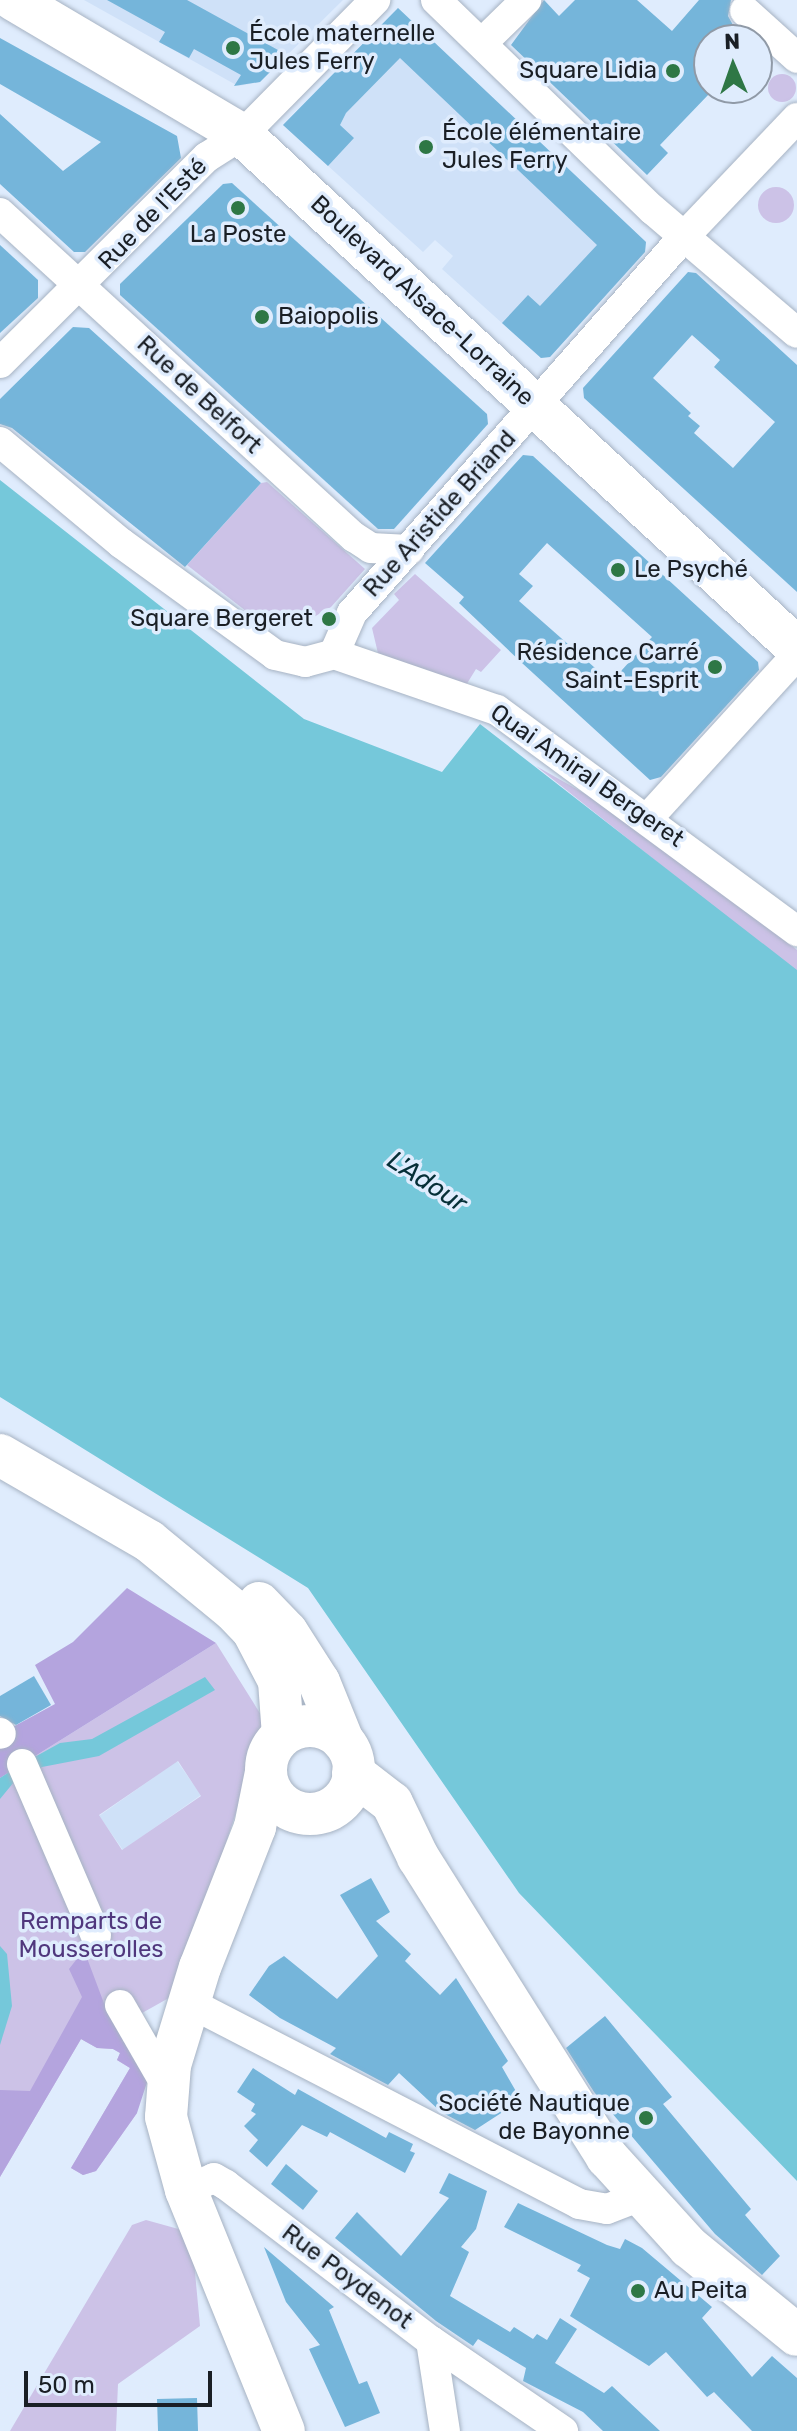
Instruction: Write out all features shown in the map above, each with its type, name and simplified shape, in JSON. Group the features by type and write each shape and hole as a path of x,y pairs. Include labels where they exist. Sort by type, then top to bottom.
{"main road":[{"name":"Boulevard Alsace-Lorraine","path":"36,5 242,135 797,648"},
{"path":"0,1455 149,1541 253,1631 279,1681 283,1735"},
{"path":"149,1541 171,1543 273,1614 319,1682 333,1783"},
{"path":"284,2431 186,2190 166,2117 166,2085 190,2003 255,1827 268,1755 283,1735 295,1728 321,1727 333,1783 418,1857 588,2132 639,2197 689,2247 797,2335"},
{"path":"266,1772 280,1801 333,1783"},
{"path":"255,1827 333,1783"}],"street":[{"name":"Rue de l'Esté","path":"0,363 207,157 242,135 375,0"},
{"path":"436,0 684,237 797,333"},
{"path":"482,43 526,0"},
{"path":"745,11 797,58"},
{"name":"Rue Aristide Briand","path":"334,654 352,613 684,237 797,118"},
{"name":"Rue de Belfort","path":"0,213 354,537 371,548 409,550"},
{"name":"Quai Amiral Bergeret","path":"0,442 121,543 275,655 305,662 334,654 497,710 648,818 797,931"},
{"path":"648,818 797,655"},
{"path":"26,1770 96,1936"},
{"path":"190,2003 579,2204 607,2209 639,2197"},
{"path":"120,2005 166,2085"},
{"name":"Rue Poydenot","path":"186,2190 214,2178 226,2185 431,2341 445,2431"},
{"path":"431,2341 563,2431"}],"shaded area":[{"name":"École maternelle Jules Ferry","path":"84,0 343,0 260,82 238,86"},
{"name":"École élémentaire Jules Ferry","path":"398,8 646,242 645,252 550,357 541,358 442,269 453,256 435,240 423,252 283,125"},
{"path":"127,1588 216,1643 0,1778 0,1734 55,1704 35,1665 73,1642"},
{"path":"177,1761 201,1795 123,1850 99,1816"},
{"path":"84,1950 108,2014 151,2070 137,2113 96,2171 83,2175 71,2168 130,2068 117,2060 120,2053 113,2049 97,2048 81,2039 0,2177 0,2090 30,2091 82,1997 69,1969"}],"green space":[{"path":"787,75 795,83 792,98 782,102 773,99 773,77"},
{"path":"776,187 789,192 794,205 789,218 776,223 763,218 758,205 763,192"},
{"path":"267,482 365,569 331,607 307,621 279,624 251,615 187,565 261,483"},
{"path":"415,574 501,650 481,672 476,669 463,690 381,666 372,628 399,600 394,594"},
{"path":"536,766 610,808 735,899 797,950 797,973"},
{"name":"Remparts de Mousserolles","path":"216,1643 263,1718 263,1731 176,1994 126,2022 137,2113 96,2171 83,2175 71,2168 130,2068 117,2060 120,2053 113,2049 97,2048 81,2039 0,2177 0,1778","holes":["178,1761 201,1796 122,1850 99,1815"]},
{"path":"146,2220 182,2230 193,2251 200,2326 118,2384 116,2431 10,2431 132,2225"}],"water":[{"name":"L'Adour","path":"0,480 304,719 442,772 480,724 797,970 797,2181 519,1893 308,1588 0,1397"},
{"path":"205,1677 215,1690 99,1756 42,1767 14,1782 0,1799 0,1778 22,1764 60,1743 92,1739"},
{"path":"0,1946 7,1954 12,2006 0,2045"}],"building":[{"path":"107,0 187,0 287,55 260,82 234,86 241,75 194,49 189,58 159,42 165,32"},
{"path":"544,0 559,16 575,0 637,0 672,31 699,0 731,0 728,16 732,24 693,24 693,104 699,104 660,145 668,153 647,175 511,45"},
{"path":"398,8 646,242 645,252 550,357 541,358 502,323 528,295 540,306 597,245 400,58 346,113 340,125 354,138 328,166 283,125"},
{"path":"0,38 177,136 181,158 85,252 74,252 0,184 0,114 63,171 101,142 0,84"},
{"name":"Baiopolis","path":"232,183 487,414 488,424 394,529 378,529 120,295 120,284 223,184"},
{"path":"0,245 38,280 38,298 0,333"},
{"path":"688,272 696,273 797,365 797,592 584,398 583,388","holes":["692,335 720,360 714,367 775,422 733,468 694,433 700,426 688,416 691,413 653,378"]},
{"path":"73,327 89,328 261,483 185,567 12,428 0,424 0,399"},
{"path":"523,455 533,456 758,662 759,670 661,777 650,780 459,603 464,597 425,563","holes":["547,543 652,637 611,682 519,601 533,586 519,574"]},
{"path":"34,1676 51,1705 16,1725 0,1716 0,1696"},
{"path":"371,1878 390,1912 376,1921 411,1954 405,1961 440,1995 456,1978 508,2061 502,2067 521,2100 475,2130 441,2112 399,2073 388,2085 330,2054 336,2048 280,2018 249,1995 269,1966 284,1956 337,1999 378,1956 340,1895"},
{"name":"Société Nautique de Bayonne","path":"605,2016 672,2097 663,2104 751,2209 745,2215 780,2256 762,2275 715,2234 594,2092 566,2048"},
{"path":"253,2068 295,2095 298,2089 386,2138 389,2132 413,2144 410,2151 415,2153 405,2173 330,2132 327,2137 302,2125 267,2167 249,2151 258,2140 244,2126 256,2114 251,2111 255,2104 237,2092"},
{"path":"286,2164 318,2191 303,2210 271,2184"},
{"path":"449,2173 487,2191 476,2229 461,2247 469,2252 450,2296 510,2332 514,2327 533,2339 537,2334 547,2340 560,2318 577,2329 555,2363 604,2393 612,2386 660,2431 603,2431 583,2412 523,2381 526,2368 478,2339 473,2346 436,2321 335,2238 357,2212 401,2256 449,2198 439,2193"},
{"path":"518,2203 607,2245 620,2249 625,2239 642,2248 712,2307 702,2318 752,2377 772,2356 797,2378 797,2431 752,2431 714,2392 707,2397 666,2352 649,2366 570,2316 590,2278 577,2271 581,2265 504,2227"},
{"path":"264,2247 334,2307 329,2310 359,2384 367,2381 380,2413 345,2427 309,2349 320,2345 286,2302"},
{"path":"197,2398 198,2431 158,2431 157,2399"}],"place":[{"name":"École maternelle Jules Ferry","path":"233,48"},
{"name":"Square Lidia","path":"673,71"},
{"name":"École élémentaire Jules Ferry","path":"426,147"},
{"name":"La Poste","path":"238,208"},
{"name":"Baiopolis","path":"262,317"},
{"name":"Le Psyché","path":"618,570"},
{"name":"Square Bergeret","path":"329,619"},
{"name":"Résidence Carré Saint-Esprit","path":"715,667"},
{"name":"Société Nautique de Bayonne","path":"646,2118"},
{"name":"Au Peita","path":"638,2291"}]}
